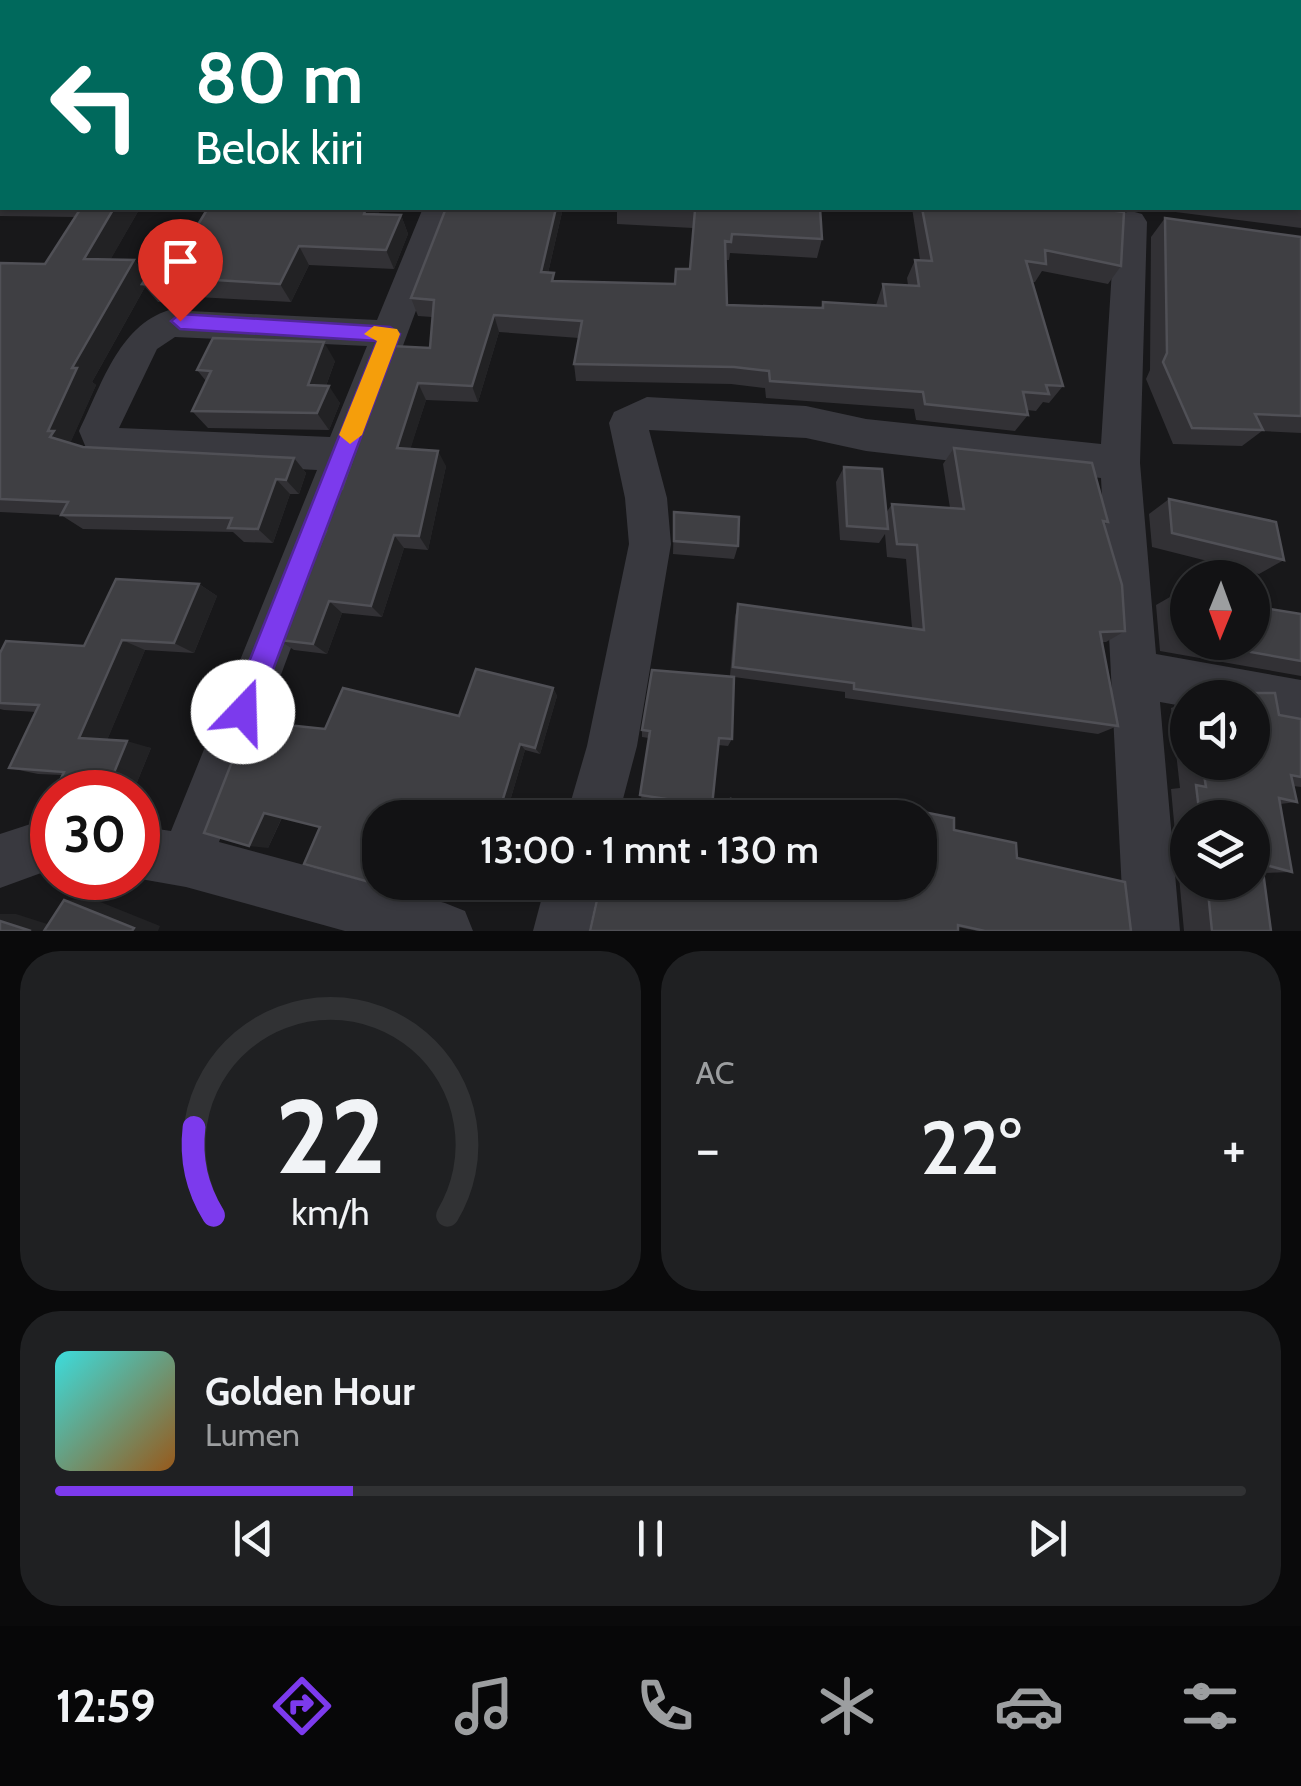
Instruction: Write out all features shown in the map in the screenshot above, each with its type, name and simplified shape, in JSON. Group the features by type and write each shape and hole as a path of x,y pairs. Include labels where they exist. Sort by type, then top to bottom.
{"street":[{"path":"437,210 343,454 162,856 444,931"},
{"path":"1132,222 1120,462 1152,931"},
{"path":"343,454 126,446 103,443 98,431 143,340 169,322 390,334"},
{"path":"597,800 612,746 650,544 646,498 628,423 634,417 647,414 806,422 866,435 1120,462"},
{"path":"1134,673 1301,704"},
{"path":"0,861 30,851"},
{"path":"561,931 569,900"}],"building":[{"path":"80,210 113,210 84,259 134,260 72,368 77,368 48,431 54,431 50,437 83,447 294,458 286,480 276,479 258,529 228,528 232,518 61,515 68,502 0,499 0,263 45,264"},
{"path":"207,210 365,210 364,214 401,215 386,250 299,246 280,284 183,278 178,286 142,284 167,245 185,246"},
{"path":"445,210 556,210 541,272 554,273 552,281 675,284 676,269 690,269 695,210 820,210 822,239 732,234 731,242 725,241 727,305 823,308 823,302 886,306 883,284 919,286 915,260 932,261 922,210 1124,212 1121,266 1045,250 1046,264 1026,261 1063,386 1046,385 1049,394 1023,392 1028,415 925,404 923,392 770,381 769,371 734,367 574,364 582,321 494,315 472,386 418,383 397,448 438,451 419,536 394,535 371,606 329,601 313,644 279,640 326,531 321,531 337,489 342,489 392,346 430,348 434,300 411,298"},
{"path":"1165,218 1301,237 1301,416 1255,414 1263,430 1192,428 1163,362 1167,353"},
{"path":"213,338 324,342 308,385 329,386 317,413 192,411 211,371 197,370"},
{"path":"954,448 1092,463 1108,522 1103,521 1122,585 1125,631 1100,632 1118,726 854,689 854,683 733,667 738,604 924,630 917,545 897,544 892,504 964,509"},
{"path":"844,467 882,469 888,529 847,526"},
{"path":"1169,499 1276,522 1284,560 1172,533"},
{"path":"674,512 739,517 738,546 674,541"},
{"path":"116,579 199,584 174,643 122,640 79,738 127,741 115,770 9,768 39,705 0,703 0,653 6,641 84,646"},
{"path":"1270,609 1301,614 1301,661 1270,655"},
{"path":"476,669 553,688 535,748 520,744 503,800 362,800 362,880 304,864 320,827 264,813 249,846 204,833 248,721 325,729 343,688 459,716"},
{"path":"652,670 734,677 732,739 719,738 713,800 640,795 650,731 642,730"},
{"path":"1270,693 1275,693 1279,715 1301,719 1301,777 1291,775 1297,802 1279,798 1292,872 1270,866 1270,800 1198,800 1196,785 1206,787 1205,780 1270,780"},
{"path":"937,815 954,818 954,830 1016,843 1017,858 1125,882 1131,931 985,931 958,925 958,931 590,931 597,900 937,900"},
{"path":"64,900 134,928 132,931 44,931"},
{"path":"1209,900 1267,900 1271,931 1212,931"},
{"path":"0,921 31,931 0,931"}],"slow traffic":[{"path":"350,435 390,334 374,334"}],"route":[{"path":"180,321 390,334 243,712"}]}
